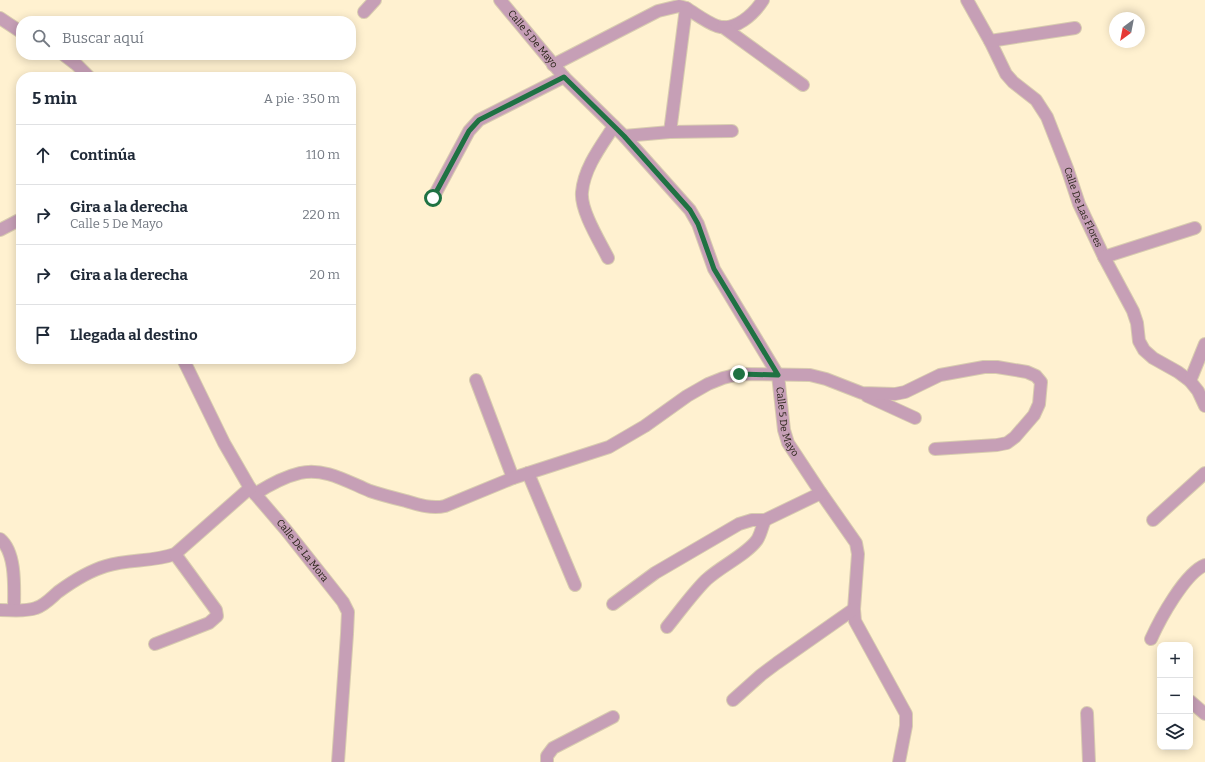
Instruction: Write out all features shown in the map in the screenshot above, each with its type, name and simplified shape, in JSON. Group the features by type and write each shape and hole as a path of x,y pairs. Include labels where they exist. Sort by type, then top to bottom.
{"street":[{"path":"364,12 375,0"},
{"name":"Calle 5 De Mayo","path":"500,0 564,77 624,136 690,210 698,224 714,269 778,375 784,430 788,443 856,543 858,554 854,609 855,621 906,714 906,726 899,762"},
{"path":"723,27 740,22 750,16 763,0"},
{"name":"Calle De Las Flores","path":"967,0 990,41 1006,74 1036,100 1047,117 1065,161 1079,204 1104,257 1133,311 1139,340 1144,350 1153,358 1178,372 1190,381 1198,392 1205,406"},
{"path":"553,64 658,11 679,6 686,8 716,25 723,27 802,85"},
{"path":"670,132 686,8"},
{"path":"0,18 16,29"},
{"path":"990,41 1075,28"},
{"path":"70,60 84,72"},
{"path":"433,198 469,131 479,120 564,77"},
{"path":"608,258 594,231 586,211 582,194 585,178 594,158 614,126"},
{"path":"624,136 670,132 732,131"},
{"path":"0,230 16,222"},
{"path":"1104,257 1195,228"},
{"path":"1190,381 1205,344"},
{"name":"Calle De La Mora","path":"185,364 224,443 253,491 343,602 348,612 338,762"},
{"path":"862,394 895,394 905,392 940,375 984,367 997,367 1027,372 1036,376 1041,382 1039,404 1034,415 1015,437 1007,443 997,445 935,448"},
{"path":"0,610 27,610 36,608 44,604 69,584 96,569 120,562 164,558 175,554 253,491 300,473 320,472 372,492 438,508 453,504 513,478 609,447 708,384 739,374 810,375 826,379 914,418"},
{"path":"476,380 513,478"},
{"path":"528,473 575,585"},
{"path":"1153,520 1205,473"},
{"path":"613,604 656,573 739,524 752,520 765,520 821,493"},
{"path":"667,627 695,591 720,568 751,546 758,538 765,520"},
{"path":"0,539 5,543 12,562 14,610"},
{"path":"155,644 209,623 217,616 216,610 175,554"},
{"path":"1151,639 1164,613 1187,580 1199,567 1205,565"},
{"path":"733,700 761,675 854,609"},
{"path":"1193,704 1205,714"},
{"path":"1087,713 1089,762"},
{"path":"547,762 547,756 553,748 613,717"}],"route":[{"path":"433,198 469,131 479,120 564,77 624,136 690,210 698,224 714,269 778,375 739,374"}]}
